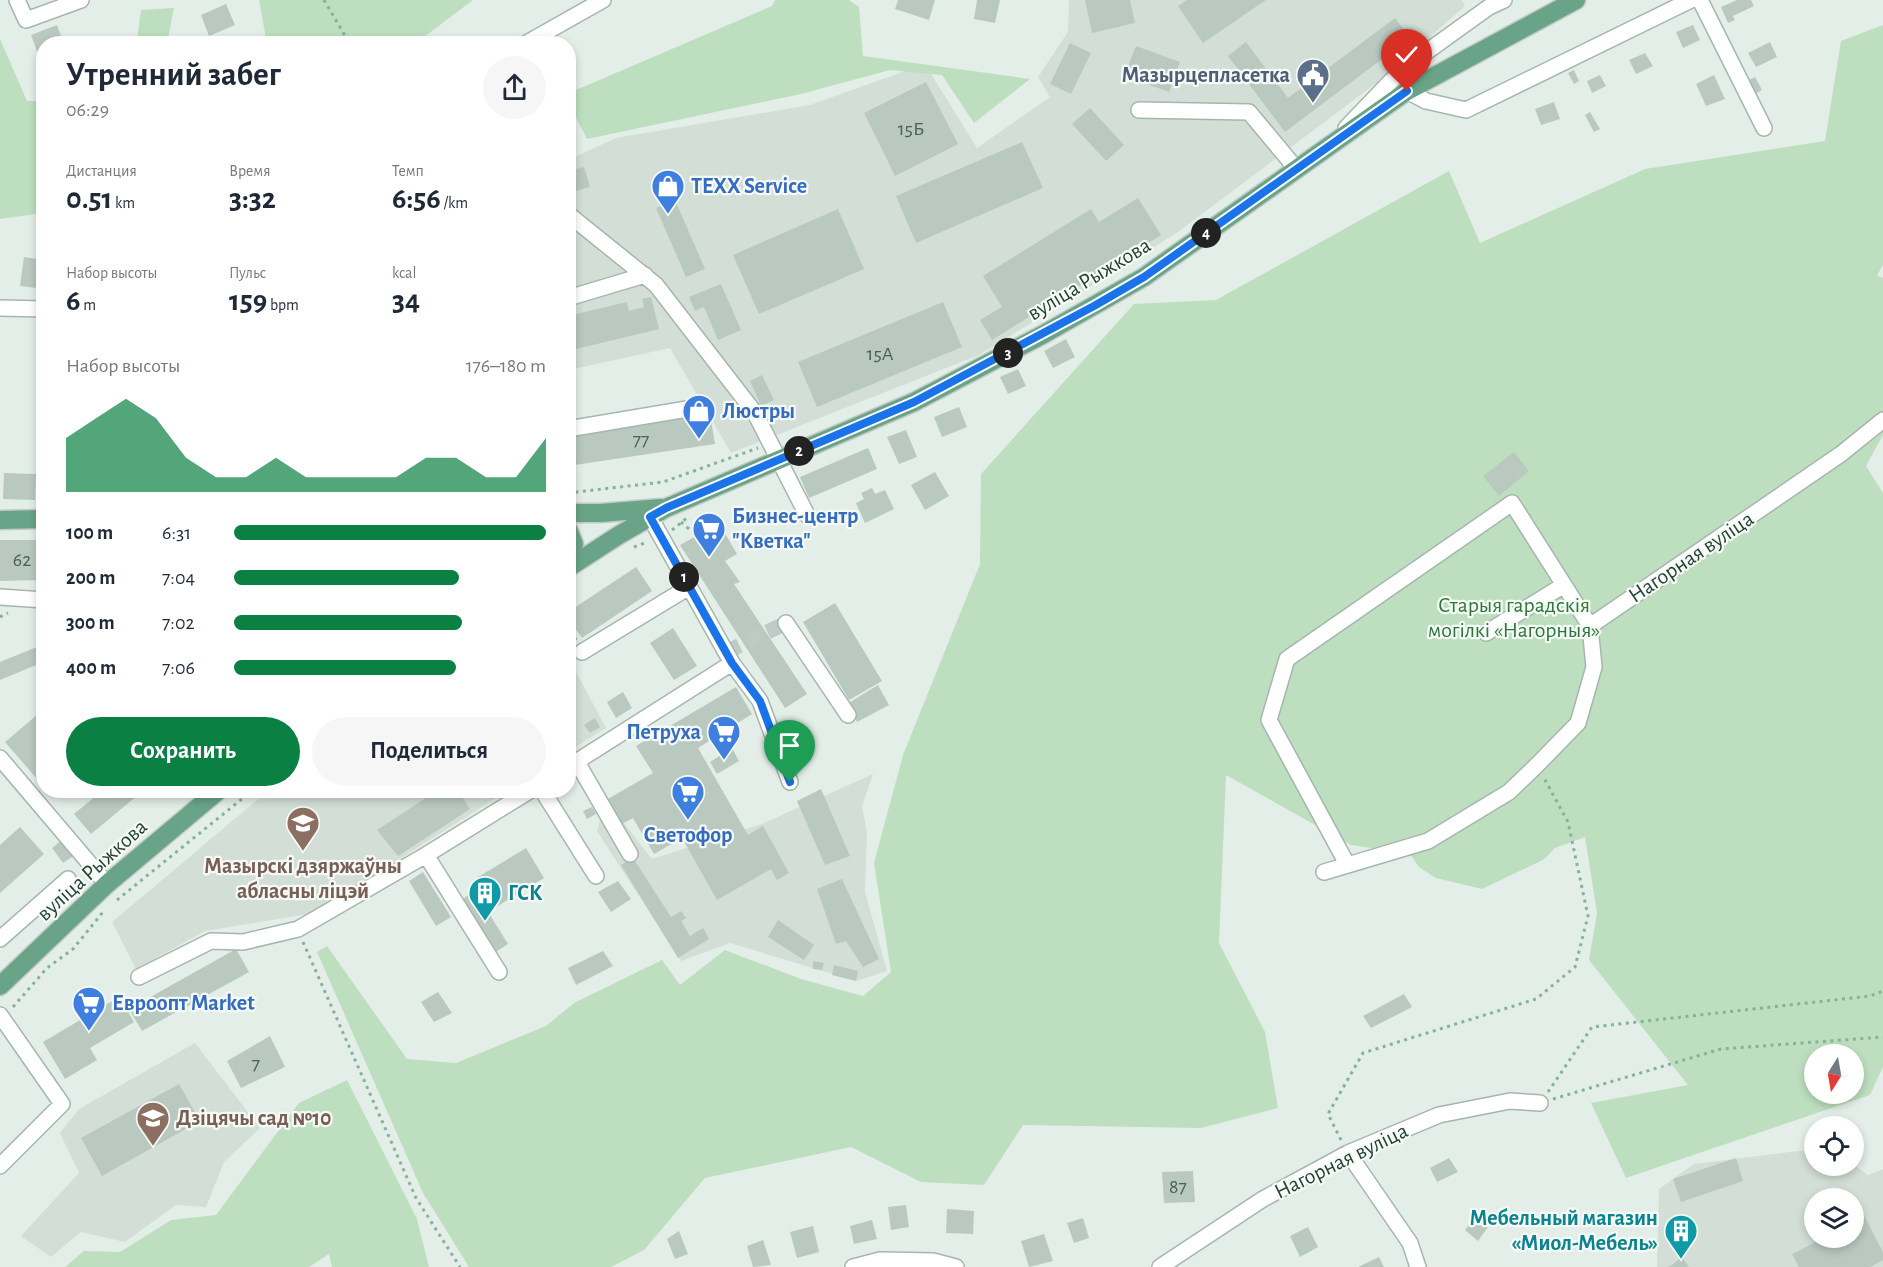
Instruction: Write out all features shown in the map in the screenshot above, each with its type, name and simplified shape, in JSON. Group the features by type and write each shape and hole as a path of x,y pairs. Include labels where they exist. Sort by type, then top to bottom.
{"main road":[{"name":"вуліца Рыжкова","path":"576,563 658,513 775,452 914,402 1054,328 1144,277 1407,91 1576,0"},
{"path":"576,513 658,513"},
{"path":"0,520 36,519"},
{"name":"вуліца Рыжкова","path":"0,987 112,892 211,798"}],"street":[{"path":"17,0 26,20 81,0"},
{"path":"539,36 603,0"},
{"path":"1331,143 1391,81 1487,4 1504,0"},
{"path":"1407,91 1426,101 1466,110 1691,0"},
{"path":"1700,0 1764,128"},
{"path":"1139,110 1249,112 1289,160 1294,170"},
{"path":"576,220 656,285 755,413 807,515"},
{"path":"576,296 645,275"},
{"path":"0,308 36,309"},
{"path":"576,428 693,408"},
{"name":"Нагорная вуліца","path":"1590,626 1841,454 1883,420"},
{"path":"1324,872 1428,841 1509,792 1578,723 1594,668 1590,626 1512,503 1287,659 1269,720 1347,864"},
{"path":"658,513 689,587 732,663 760,701 790,782"},
{"path":"1486,633 1564,585"},
{"path":"582,652 689,587"},
{"path":"0,597 36,599"},
{"path":"786,623 848,715"},
{"path":"576,762 732,663"},
{"path":"0,758 112,892"},
{"path":"576,769 630,854"},
{"path":"139,977 211,941 243,942 297,929 426,855 518,798"},
{"path":"547,798 596,876"},
{"path":"426,855 499,972"},
{"path":"0,939 68,879"},
{"path":"0,1166 62,1104 2,1017"},
{"name":"Нагорная вуліца","path":"1160,1267 1263,1199 1348,1153 1439,1115 1510,1101 1540,1103"},
{"path":"1348,1153 1410,1243 1418,1267"},
{"path":"854,1267 880,1260 933,1261 956,1267"}],"path":[{"path":"324,0 345,36"},
{"path":"576,492 663,482 775,452"},
{"path":"1348,1153 1328,1114 1363,1053 1536,999 1575,967 1588,916 1568,822 1537,765"},
{"path":"112,892 243,798"},
{"path":"2,1017 47,968 73,949 107,908"},
{"path":"297,929 416,1198 460,1267"},
{"path":"1540,1103 1592,1027 1870,996 1883,991"},
{"path":"1540,1103 1721,1049 1883,1036"}],"shaded area":[{"path":"1069,0 1462,0 1465,6 1387,75 1178,232 979,355 731,453 670,348 576,368 576,156 616,138 810,105 925,64 977,148 1050,97 1038,77 1068,32"},
{"path":"576,672 606,728 576,747"},
{"path":"873,774 862,806 867,833 865,892 887,971 856,981 730,943 681,961 597,831 606,800 652,859 762,824"},
{"name":"Мазырскі дзяржаўны абласны ліцэй","path":"260,798 496,798 314,913 205,931 136,969 112,922"},
{"name":"Дзіцячы сад №10","path":"195,1043 260,1128 224,1162 206,1207 176,1205 125,1242 81,1232 51,1257 21,1236 79,1173 60,1133 79,1109"},
{"path":"1797,1151 1804,1151 1804,1176 1864,1176 1864,1172 1868,1175 1883,1169 1883,1267 1657,1267 1659,1189 1694,1164"}],"green space":[{"path":"259,0 473,0 425,36 266,36"},
{"path":"775,0 849,0 859,7 863,56 1030,79 974,123 942,75 890,70 801,94 587,139 576,118 576,90 772,6"},
{"path":"174,8 168,36 138,36 141,10"},
{"name":"Старыя гарадскія могілкі «Нагорныя»","path":"1883,25 1883,264 1877,276 1883,278 1883,435 1866,466 1883,493 1883,1067 1870,1095 1864,1097 1864,1044 1804,1044 1804,1104 1844,1104 1626,1178 1591,1103 1688,1085 1589,960 1597,913 1585,837 1555,848 1543,860 1482,889 1436,878 1419,867 1410,854 1351,845 1226,775 1219,943 1265,1032 1278,1108 1201,1128 1023,1125 984,1185 921,1182 851,1147 705,1178 644,1250 611,1267 469,1267 423,1193 317,952 327,946 407,1059 456,1063 546,1026 574,1003 662,960 680,985 725,950 801,979 863,996 891,972 874,863 903,755 980,564 981,474 1134,304 1216,300 1449,171 1480,243 1645,169 1825,141 1841,41"},
{"path":"0,39 27,101 36,101 36,214 0,219"},
{"path":"347,1080 417,1219 429,1267 332,1267 329,1254 309,1267 65,1267 84,1251 120,1252 171,1220 216,1215 299,1103"}],"building":[{"path":"898,0 935,0 929,20 895,9"},
{"path":"977,0 1000,0 995,23 974,19"},
{"path":"1085,0 1130,0 1135,23 1092,33"},
{"path":"1187,0 1266,0 1203,43 1178,6"},
{"path":"1737,0 1751,0 1754,6 1733,16 1735,20 1728,23 1721,7"},
{"path":"226,4 235,25 209,36 201,15"},
{"path":"1395,18 1410,38 1285,132 1228,56 1246,42 1288,98"},
{"path":"57,25 61,36 36,36 36,48 31,35"},
{"path":"1693,25 1700,40 1683,48 1676,32"},
{"path":"1770,42 1777,57 1756,67 1748,53"},
{"path":"1070,43 1091,53 1071,94 1050,84"},
{"path":"1136,46 1180,62 1169,92 1124,76"},
{"path":"1645,53 1653,66 1636,74 1629,60"},
{"path":"1574,70 1579,81 1574,84 1568,73"},
{"path":"1600,75 1606,86 1592,93 1587,81"},
{"path":"1714,75 1725,99 1706,106 1696,84"},
{"path":"1755,77 1762,90 1754,95 1747,81"},
{"path":"926,82 958,144 895,176 864,113"},
{"path":"1554,102 1560,119 1541,125 1535,109"},
{"path":"1090,108 1124,145 1106,161 1072,124"},
{"path":"1590,112 1600,129 1594,132 1585,115"},
{"path":"1022,142 1043,188 916,243 896,196"},
{"path":"584,167 590,187 576,191 576,169"},
{"path":"1138,198 1161,235 992,340 980,320 1002,307 983,276 1091,209 1099,222"},
{"path":"675,200 705,269 686,277 656,208"},
{"path":"838,209 864,269 759,314 733,255"},
{"path":"24,257 36,259 36,288 20,286"},
{"path":"721,284 741,330 718,340 704,307 695,311 689,297"},
{"path":"651,297 659,329 576,349 576,314 627,302 629,311 644,307 642,299"},
{"path":"943,302 962,347 817,407 798,362"},
{"path":"1066,339 1075,357 1053,368 1044,351"},
{"path":"1018,369 1026,386 1008,394 1000,377"},
{"path":"762,375 774,400 761,406 750,381"},
{"path":"959,407 967,427 942,437 934,417"},
{"path":"710,414 715,444 576,465 576,434"},
{"path":"906,430 917,457 899,464 887,437"},
{"path":"868,448 877,469 809,498 800,477"},
{"path":"1514,452 1529,471 1499,496 1483,476"},
{"path":"935,472 949,496 925,510 911,485"},
{"path":"4,473 36,474 35,500 3,499"},
{"path":"872,488 875,494 885,490 894,509 865,523 856,503 864,499 861,493"},
{"path":"719,523 737,554 725,561 740,582 734,584 807,694 785,708 680,545"},
{"path":"0,540 36,540 36,580 0,581"},
{"path":"636,567 652,591 582,638 576,629 576,607"},
{"path":"835,603 882,681 849,700 803,622"},
{"path":"673,628 697,666 674,680 650,643"},
{"path":"36,647 36,665 0,680 0,662"},
{"path":"878,685 889,705 857,722 847,704"},
{"name":"Светофор","path":"736,687 752,714 698,748 748,835 763,826 789,873 777,880 771,869 717,900 682,838 654,854 633,818 620,825 606,800 653,773 636,746"},
{"path":"623,692 632,708 616,718 607,702"},
{"path":"36,716 36,778 5,742"},
{"path":"595,718 600,727 590,733 584,725"},
{"name":"Петруха","path":"732,748 739,761 717,774 710,762"},
{"path":"821,789 850,856 825,865 797,801"},
{"path":"93,798 134,798 91,834 74,814"},
{"path":"426,798 463,798 470,809 398,856 377,830"},
{"path":"592,807 596,814 587,819 583,811"},
{"path":"20,827 44,854 0,893 0,845"},
{"path":"63,839 75,855 63,863 52,848"},
{"path":"526,848 544,878 496,907 478,877"},
{"path":"633,858 671,917 681,911 686,918 681,921 690,936 703,928 709,939 678,958 621,865"},
{"path":"423,872 451,917 436,926 409,881"},
{"path":"842,879 879,959 863,967 846,941 836,944 817,889"},
{"path":"618,881 631,899 611,912 598,892"},
{"name":"ГСК","path":"475,891 508,944 494,953 461,900"},
{"path":"778,920 814,945 804,960 768,937"},
{"path":"236,949 249,972 142,1031 129,1009"},
{"path":"603,951 613,966 576,985 568,968"},
{"path":"813,961 824,963 822,970 813,969"},
{"path":"834,965 858,971 856,981 832,975"},
{"path":"438,992 452,1013 434,1022 421,1002"},
{"path":"1404,994 1412,1007 1371,1028 1363,1016"},
{"name":"Евроопт Market","path":"119,997 134,1022 90,1048 97,1060 65,1079 43,1042"},
{"path":"270,1036 285,1067 241,1088 227,1061"},
{"path":"179,1084 200,1121 102,1176 81,1138"},
{"path":"1449,1158 1458,1172 1437,1182 1430,1168"},
{"path":"1736,1158 1743,1181 1681,1202 1673,1179"},
{"path":"1193,1171 1195,1202 1164,1203 1162,1172"},
{"path":"906,1205 909,1227 891,1230 888,1207"},
{"path":"947,1209 974,1211 973,1234 946,1233"},
{"path":"1864,1216 1883,1252 1883,1260 1870,1267 1799,1267 1792,1254 1804,1248 1864,1248"},
{"path":"1475,1217 1488,1227 1478,1241 1465,1230"},
{"path":"1083,1218 1089,1238 1074,1243 1067,1223"},
{"path":"872,1220 877,1239 854,1244 850,1226"},
{"path":"813,1226 819,1252 797,1258 790,1232"},
{"path":"1308,1227 1318,1247 1300,1257 1290,1236"},
{"path":"679,1231 688,1254 675,1259 667,1239"},
{"path":"1044,1234 1053,1261 1029,1267 1021,1241"},
{"path":"763,1240 771,1265 753,1267 747,1246"},
{"path":"1379,1257 1384,1267 1358,1267"},
{"name":"Мебельный магазин «Миол-Мебель»","path":"1682,1257 1689,1267 1668,1267 1673,1264"}],"tunnel":[{"path":"726,652 786,623"}],"place":[{"name":"Мазырцепласетка","path":"1313,104"},
{"name":"TEXX Service","path":"668,215"},
{"name":"Люстры","path":"699,440"},
{"name":"Бизнес-центр \"Кветка\"","path":"709,558"},
{"name":"Петруха","path":"724,761"},
{"name":"Светофор","path":"688,821"},
{"name":"Мазырскі дзяржаўны абласны ліцэй","path":"303,852"},
{"name":"ГСК","path":"485,922"},
{"name":"Евроопт Market","path":"89,1032"},
{"name":"Дзіцячы сад №10","path":"153,1147"},
{"name":"Мебельный магазин «Миол-Мебель»","path":"1681,1260"}],"route":[{"path":"790,782 760,701 732,663 650,517 666,508 914,402 1094,306 1144,277 1407,91"}]}
